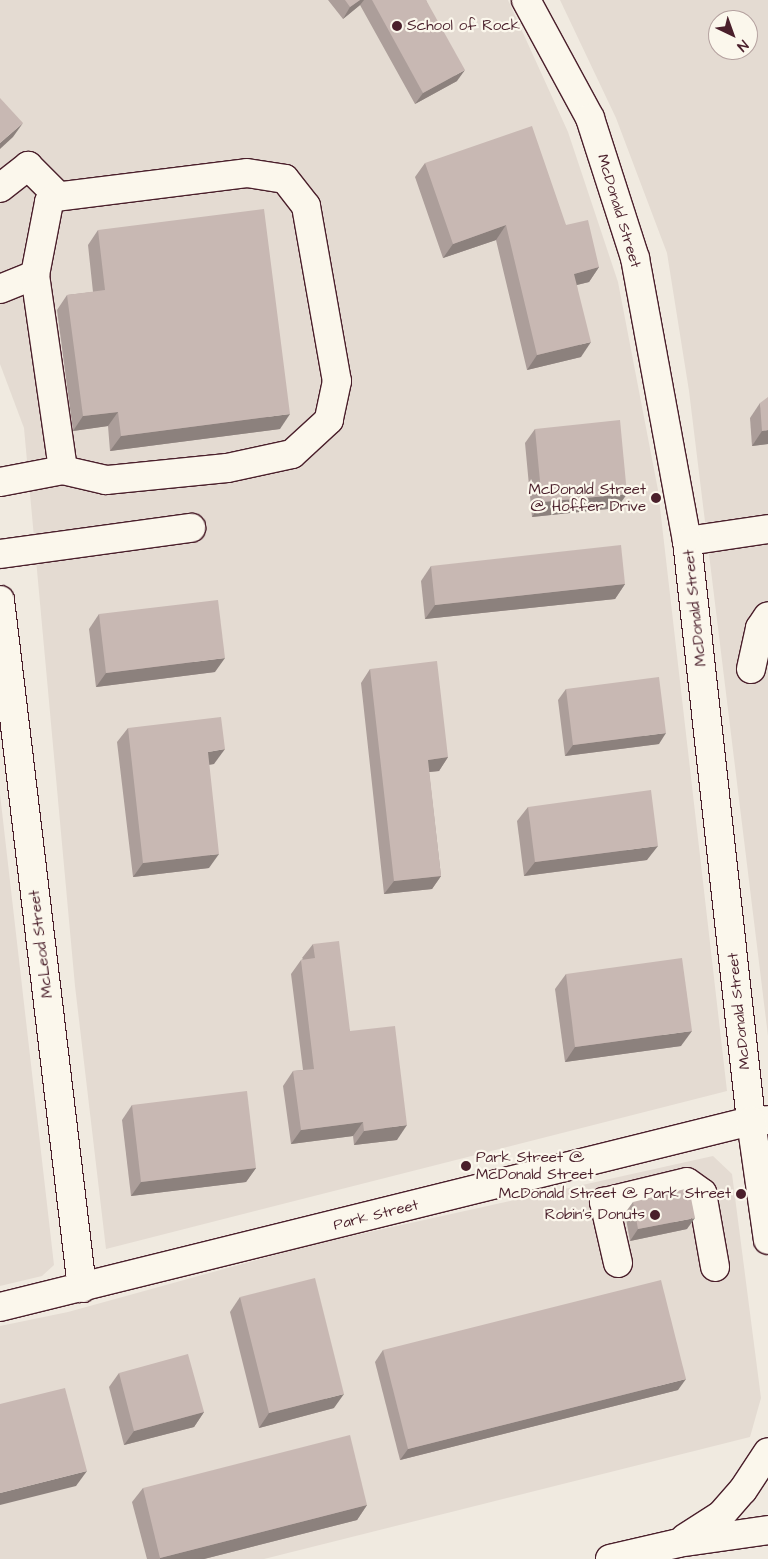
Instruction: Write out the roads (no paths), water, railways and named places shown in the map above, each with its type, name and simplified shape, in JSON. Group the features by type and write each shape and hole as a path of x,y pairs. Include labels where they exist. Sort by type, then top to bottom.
{"main road":[{"name":"McDonald Street","path":"526,0 590,118 635,258 688,541 760,1121 768,1240"},
{"path":"0,188 28,166 58,196"},
{"path":"0,482 63,470 106,480 227,468 292,454 328,420 337,381 306,206 285,179 247,174 81,191 58,196 49,202 35,275 63,470"},
{"path":"0,289 35,275"},
{"path":"0,554 191,528"},
{"path":"688,541 768,529"},
{"name":"McLeod Street","path":"0,600 82,1288"},
{"path":"751,668 760,628 768,616"},
{"name":"Park Street","path":"0,1308 760,1121"},
{"path":"618,1263 604,1202 687,1182 702,1193 715,1267"},
{"path":"678,1543 721,1515 743,1490 768,1452"},
{"path":"610,1559 678,1543 768,1530"}],"place":[{"name":"School of Rock","path":"397,26"},
{"name":"McDonald Street @ Hoffer Drive","path":"656,498"},
{"name":"Park Street @ McDonald Street","path":"466,1166"},
{"name":"McDonald Street @ Park Street","path":"741,1194"},
{"name":"Robin's Donuts","path":"655,1215"}]}
